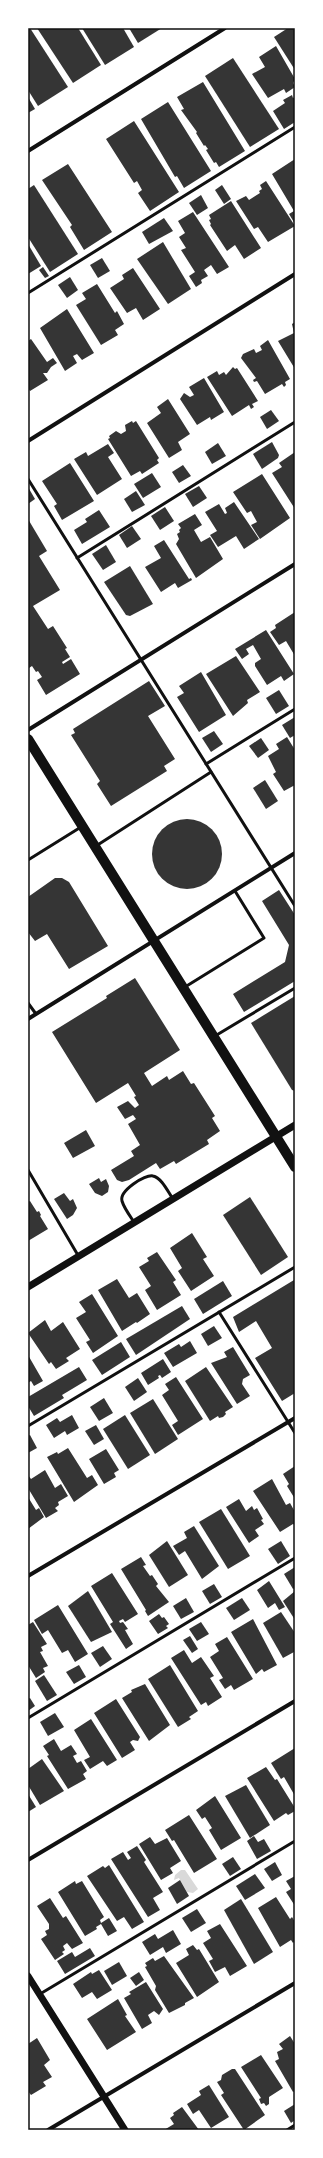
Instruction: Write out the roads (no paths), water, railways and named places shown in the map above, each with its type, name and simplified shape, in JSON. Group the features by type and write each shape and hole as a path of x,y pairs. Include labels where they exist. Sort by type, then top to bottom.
{"main road":[{"path":"28,739 295,1167"}],"street":[{"path":"28,151 225,28"},
{"path":"28,441 295,274"},
{"path":"28,730 295,564"},
{"path":"28,1019 295,853"},
{"path":"28,1287 295,1125"},
{"path":"28,1576 295,1418"},
{"path":"28,1860 295,1701"},
{"path":"28,1976 125,2130"},
{"path":"48,2130 295,1983"}],"lane":[{"path":"28,293 295,127"},
{"path":"77,558 295,422"},
{"path":"28,479 295,906"},
{"path":"206,764 295,709"},
{"path":"95,847 211,772"},
{"path":"28,860 82,826"},
{"path":"183,988 264,938 235,891"},
{"path":"214,1037 295,988"},
{"path":"28,1003 36,1014"},
{"path":"28,1170 79,1257"},
{"path":"134,1223 122,1201 121,1195 124,1191 147,1176 153,1176 159,1180 173,1200"},
{"path":"28,1426 295,1267"},
{"path":"219,1312 295,1433"},
{"path":"28,1718 295,1558"},
{"path":"40,1994 295,1841"},
{"path":"288,2130 295,2126"}]}
